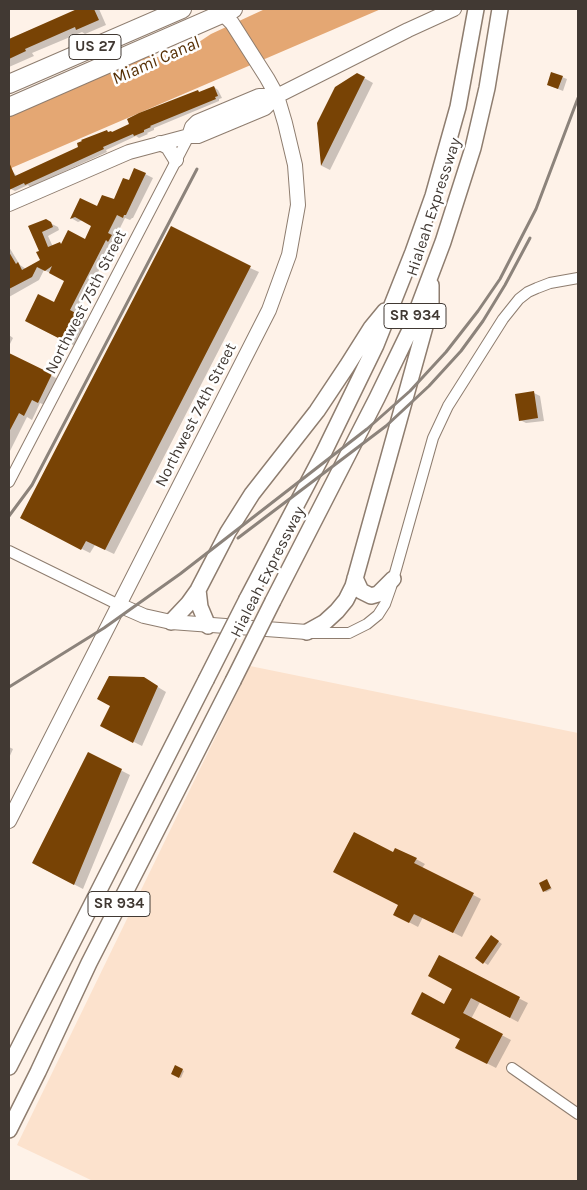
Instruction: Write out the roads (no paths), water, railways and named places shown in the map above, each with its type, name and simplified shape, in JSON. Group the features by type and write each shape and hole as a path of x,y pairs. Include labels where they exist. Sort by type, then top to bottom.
{"highway":[{"name":"US 27","path":"9,84 182,9"},
{"name":"US 27","path":"9,107 226,13"}],"main road":[{"path":"9,204 129,152 189,136 198,136 265,108 277,96 454,9"},
{"name":"Hialeah Expressway","path":"9,1067 327,446 376,345 433,196 458,107 476,9"},
{"name":"Hialeah Expressway","path":"9,1130 86,969 409,332 432,273 473,148 487,88 500,9"},
{"name":"Northwest 74th Street","path":"9,821 269,310 289,255 298,205 295,165 277,96 268,78 226,13"},
{"path":"160,143 168,147 176,160"},
{"path":"119,605 144,616 171,622 307,632 325,622 342,606 350,593 355,578 431,305 432,273"},
{"path":"171,622 198,590 228,532 252,494 317,411 370,328 395,299"},
{"path":"355,578 361,591 370,596 378,594 393,579"},
{"path":"198,590 200,608 208,626"}],"street":[{"name":"Northwest 75th Street","path":"9,482 189,136"},
{"path":"307,632 341,634 356,630 367,624 382,609 393,579 433,438 448,406 503,319 519,299 537,288 578,278"},
{"path":"9,551 119,605"},
{"path":"512,1068 578,1114"}],"water":[{"name":"Miami Canal","path":"265,9 381,9 9,169 9,117 150,55 155,58 191,43 199,42 211,34"}],"railway":[{"path":"9,687 104,628 180,574 367,429 410,391 446,352 500,279 536,209 578,98"},
{"path":"9,516 32,485 197,169"},
{"path":"238,538 386,426 429,386 461,351 483,321 530,238"}]}
